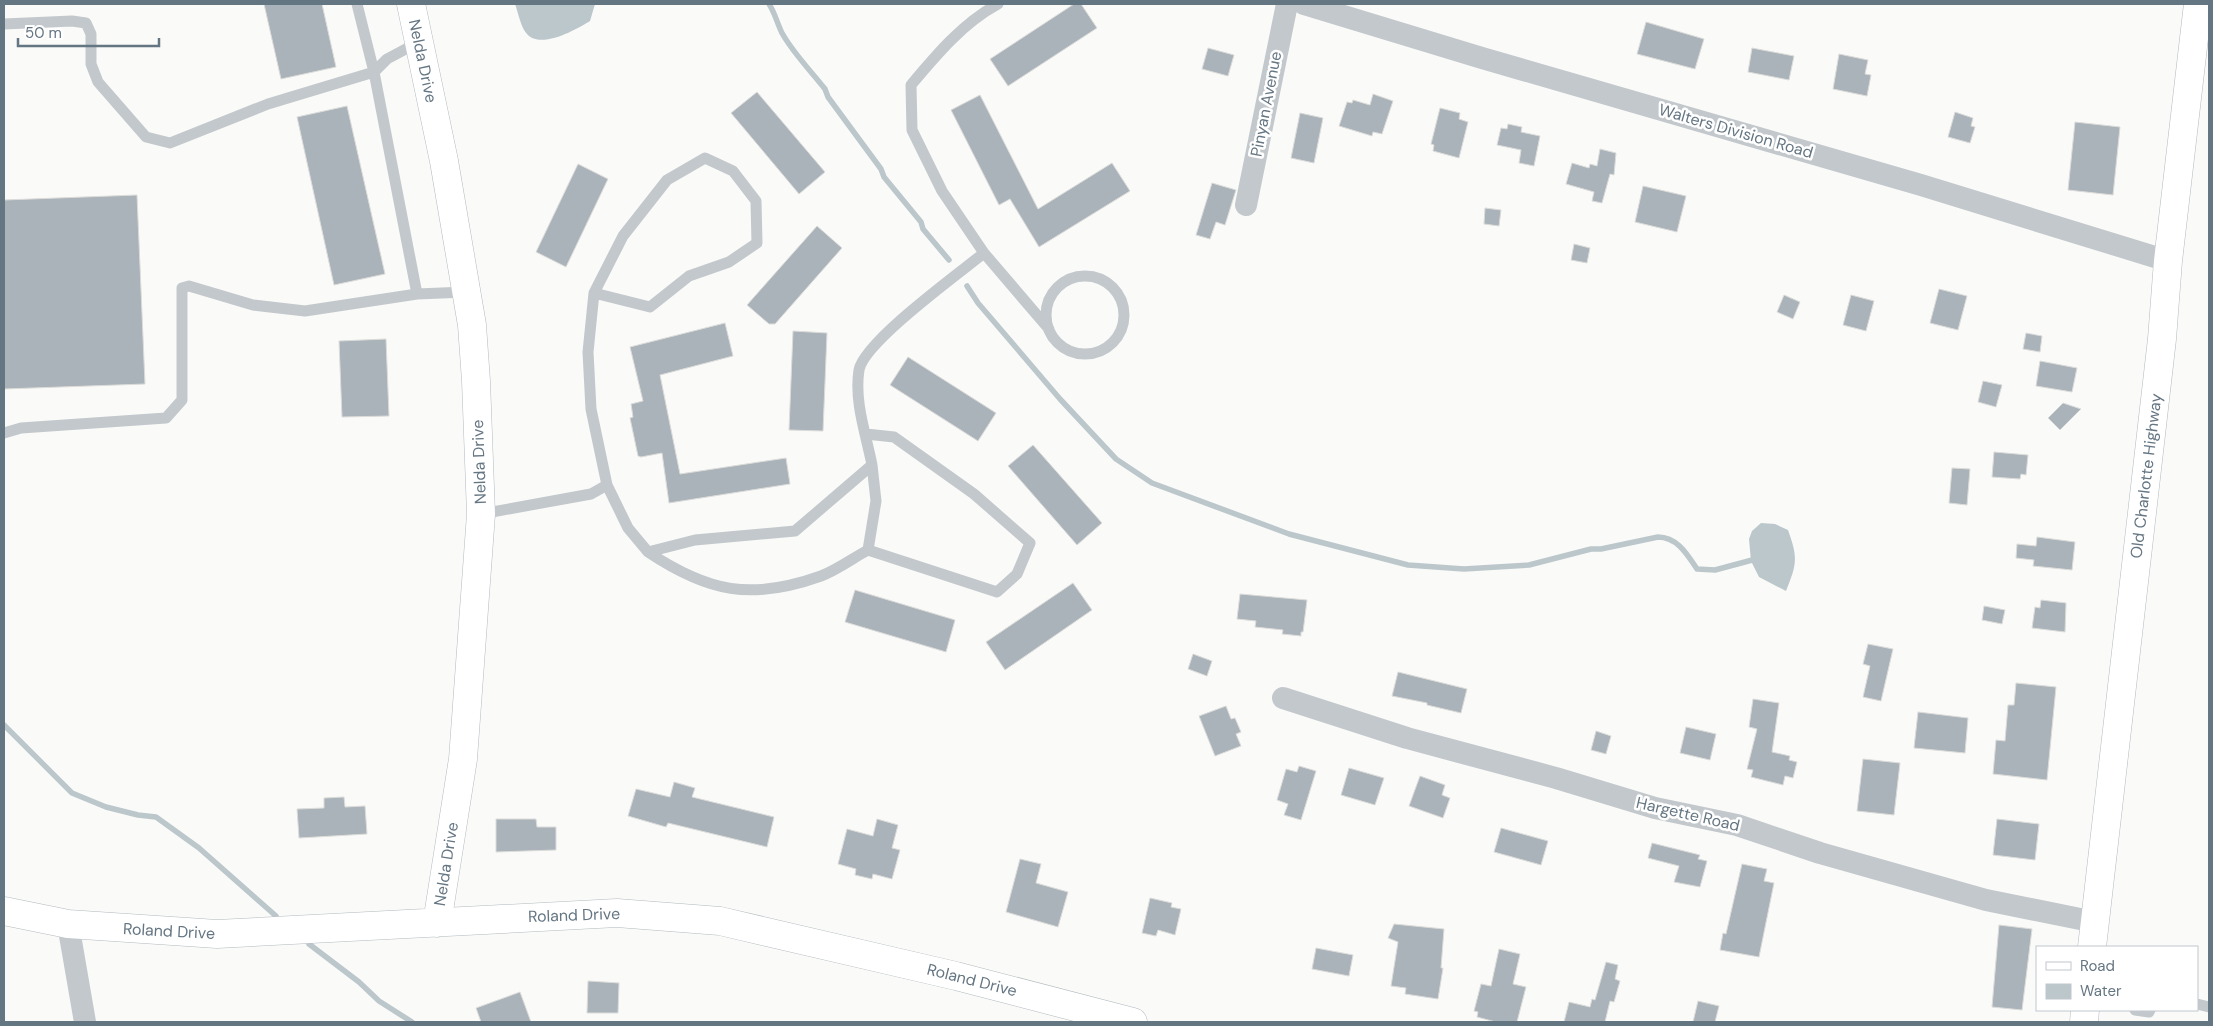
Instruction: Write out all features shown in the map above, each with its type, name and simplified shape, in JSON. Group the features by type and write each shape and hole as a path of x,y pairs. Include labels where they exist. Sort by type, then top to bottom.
{"street":[{"name":"Nelda Drive","path":"411,4 444,161 472,324 481,514 464,759 437,922"},
{"name":"Pinyan Avenue","path":"1246,205 1287,4"},
{"name":"Walters Division Road","path":"1304,4 1482,58 1930,188 2168,261"},
{"name":"Old Charlotte Highway","path":"2094,934 2198,4"},
{"name":"Hargette Road","path":"1283,698 1407,738 1556,778 1655,808 1737,825 1820,853 1986,900 2094,934"},
{"name":"Roland Drive","path":"4,912 68,924 217,934 617,913 720,921 956,976 1133,1022"},
{"path":"68,924 85,1022"}],"lane":[{"path":"357,4 374,72 417,294"},
{"path":"998,4 985,11 944,46 912,85 912,130 942,190 984,253 1049,329 1055,340 1065,348 1076,353 1088,354 1100,351 1111,345 1119,335 1123,324 1124,312 1121,300 1114,288 1103,280 1090,276 1077,277 1065,282 1055,291 1048,303 1049,329"},
{"path":"4,24 72,21 86,24 91,34 91,64 98,82 146,137 170,143 268,104 374,72 387,59 419,42"},
{"path":"594,293 650,307 689,276 730,262 757,243 756,201 733,171 704,158 667,180 623,236 594,293 588,352 591,409 607,485 628,528 648,552 669,566 699,580 731,590 776,589 822,575 868,550 996,592 1018,574 1030,543 974,494 894,438 866,434"},
{"path":"868,550 876,501 872,465 858,396 859,368 878,340 984,253"},
{"path":"4,434 21,428 166,418 182,400 182,288 189,286 252,305 304,311 417,294 467,292"},
{"path":"648,552 695,540 795,531 872,465"},
{"path":"481,514 591,494 607,485"}],"water":[{"path":"515,4 595,4 590,21 577,29 559,36 541,40 527,34 521,24"},
{"path":"1761,523 1775,524 1788,530 1795,554 1795,561 1786,591 1759,577 1751,561 1749,539 1752,531"}],"building":[{"path":"264,4 322,4 336,67 281,79"},
{"path":"1074,4 1081,4 1097,28 1008,86 990,59"},
{"path":"1646,22 1704,39 1695,69 1637,54"},
{"path":"1208,48 1234,55 1228,76 1202,69"},
{"path":"1752,48 1794,56 1789,80 1748,72"},
{"path":"1839,54 1868,60 1865,74 1871,75 1867,96 1833,89"},
{"path":"757,92 825,172 799,194 731,113"},
{"path":"1373,94 1393,101 1382,134 1373,132 1372,136 1339,126 1347,102 1352,103 1353,100 1370,105"},
{"path":"980,95 1038,209 1112,163 1130,191 1039,247 1010,199 999,205 951,110"},
{"path":"347,106 385,274 334,285 297,117"},
{"path":"1440,108 1460,113 1459,119 1468,122 1459,158 1433,151 1434,145 1431,144"},
{"path":"1955,112 1973,118 1971,126 1975,127 1970,143 1948,137"},
{"path":"1300,113 1323,118 1314,163 1291,158"},
{"path":"2075,122 2120,127 2113,195 2068,190"},
{"path":"1508,124 1522,127 1521,132 1540,136 1534,166 1519,163 1521,150 1497,145 1501,128 1507,129"},
{"path":"1600,149 1616,153 1614,175 1610,174 1602,203 1592,201 1594,192 1566,184 1572,163 1589,168 1590,164 1597,166"},
{"path":"578,164 608,179 566,267 536,252"},
{"path":"1212,183 1236,190 1225,225 1216,222 1210,239 1196,235"},
{"path":"1643,186 1686,196 1677,232 1635,222"},
{"path":"137,195 145,384 4,389 4,200"},
{"path":"1485,208 1501,210 1499,226 1484,224"},
{"path":"817,226 842,248 775,324 769,324 747,305"},
{"path":"1574,244 1590,248 1587,263 1571,260"},
{"path":"1939,289 1967,296 1958,330 1930,323"},
{"path":"1784,295 1800,302 1793,319 1777,312"},
{"path":"1851,295 1874,301 1866,331 1843,325"},
{"path":"725,323 733,356 660,375 680,474 786,458 790,484 669,503 662,453 638,456 630,418 633,417 631,404 643,401 630,347"},
{"path":"793,331 827,333 823,431 789,430"},
{"path":"2026,333 2042,336 2040,352 2023,349"},
{"path":"386,339 389,416 342,417 339,341"},
{"path":"908,357 996,413 978,441 890,385"},
{"path":"2040,361 2077,368 2072,392 2036,386"},
{"path":"1983,381 2002,385 1996,407 1978,402"},
{"path":"2063,403 2081,409 2060,430 2048,418"},
{"path":"1033,445 1102,523 1077,545 1008,466"},
{"path":"1994,452 2028,455 2026,475 2021,474 2020,479 1992,477"},
{"path":"1952,468 1970,469 1967,505 1949,503"},
{"path":"2037,537 2075,542 2072,570 2033,566 2034,560 2016,558 2017,544 2036,546"},
{"path":"1073,583 1092,610 1005,670 986,642"},
{"path":"855,590 955,620 946,652 845,622"},
{"path":"1240,594 1307,600 1301,636 1282,634 1283,630 1255,627 1256,621 1237,619"},
{"path":"2041,600 2066,603 2065,632 2032,628 2035,607 2040,608"},
{"path":"1984,606 2005,610 2002,624 1982,620"},
{"path":"1868,644 1893,649 1881,701 1863,697 1870,666 1863,664"},
{"path":"1193,654 1212,661 1207,676 1188,669"},
{"path":"1398,672 1467,689 1461,713 1427,705 1427,703 1392,696"},
{"path":"2016,683 2056,687 2047,780 1993,774 1996,740 2005,741 2008,705 2014,705"},
{"path":"1753,699 1779,703 1772,752 1790,756 1789,760 1797,762 1793,778 1785,776 1783,785 1751,777 1753,770 1747,769 1757,729 1749,727"},
{"path":"1226,706 1231,719 1235,718 1241,732 1236,734 1241,746 1215,756 1199,716"},
{"path":"1918,712 1968,718 1965,753 1914,748"},
{"path":"1686,727 1716,734 1710,760 1680,753"},
{"path":"1596,731 1611,736 1606,754 1591,750"},
{"path":"1863,759 1900,763 1894,815 1857,811"},
{"path":"1299,766 1316,771 1301,820 1284,815 1288,804 1277,800 1286,769 1297,772"},
{"path":"1349,768 1384,778 1375,805 1341,795"},
{"path":"1420,776 1445,785 1442,795 1450,798 1443,818 1409,806"},
{"path":"674,782 695,788 692,797 774,817 767,847 668,823 666,827 628,816 636,789 670,797"},
{"path":"344,797 345,807 365,806 367,834 299,838 297,809 324,808 324,798"},
{"path":"496,819 536,819 537,827 556,827 556,850 496,852"},
{"path":"877,819 898,825 892,848 900,850 892,879 873,874 872,879 855,875 856,869 838,864 847,829 873,836"},
{"path":"1997,819 2039,824 2035,860 1993,855"},
{"path":"1501,828 1548,841 1541,865 1494,852"},
{"path":"1652,843 1700,855 1698,859 1707,861 1700,887 1674,882 1679,866 1648,858"},
{"path":"1020,859 1041,864 1036,883 1068,892 1058,927 1006,912"},
{"path":"1742,864 1767,869 1764,881 1774,883 1759,957 1720,950 1723,933 1726,934"},
{"path":"1150,898 1172,903 1171,907 1181,909 1175,935 1158,930 1156,936 1142,933"},
{"path":"1394,924 1444,929 1441,968 1443,968 1438,999 1405,994 1406,988 1391,986 1398,942 1388,938"},
{"path":"1999,925 2032,929 2022,1010 1992,1007"},
{"path":"1316,948 1353,955 1349,976 1312,969"},
{"path":"1499,949 1520,954 1513,984 1526,987 1517,1022 1496,1022 1477,1017 1478,1012 1474,1011 1481,984 1491,986"},
{"path":"1606,962 1618,965 1615,979 1620,981 1614,1002 1610,1001 1605,1022 1564,1022 1569,1002 1590,1007 1592,999 1595,1000"},
{"path":"588,981 619,983 618,1013 587,1013"},
{"path":"520,992 531,1022 481,1022 476,1008"},
{"path":"1698,1001 1719,1006 1715,1022 1693,1022"}],"waterway":[{"path":"769,4 791,48 825,89 828,97 881,169 884,177 949,260"},
{"path":"967,286 978,303 1060,399 1116,459 1152,483 1289,534 1408,565 1464,569 1529,565 1591,549 1601,549 1658,537 1671,540 1681,547 1697,569 1715,570 1756,559"},
{"path":"4,725 72,793 106,807 138,815 156,817 199,848 276,916"},
{"path":"309,944 359,982 379,1001 412,1022"}]}
